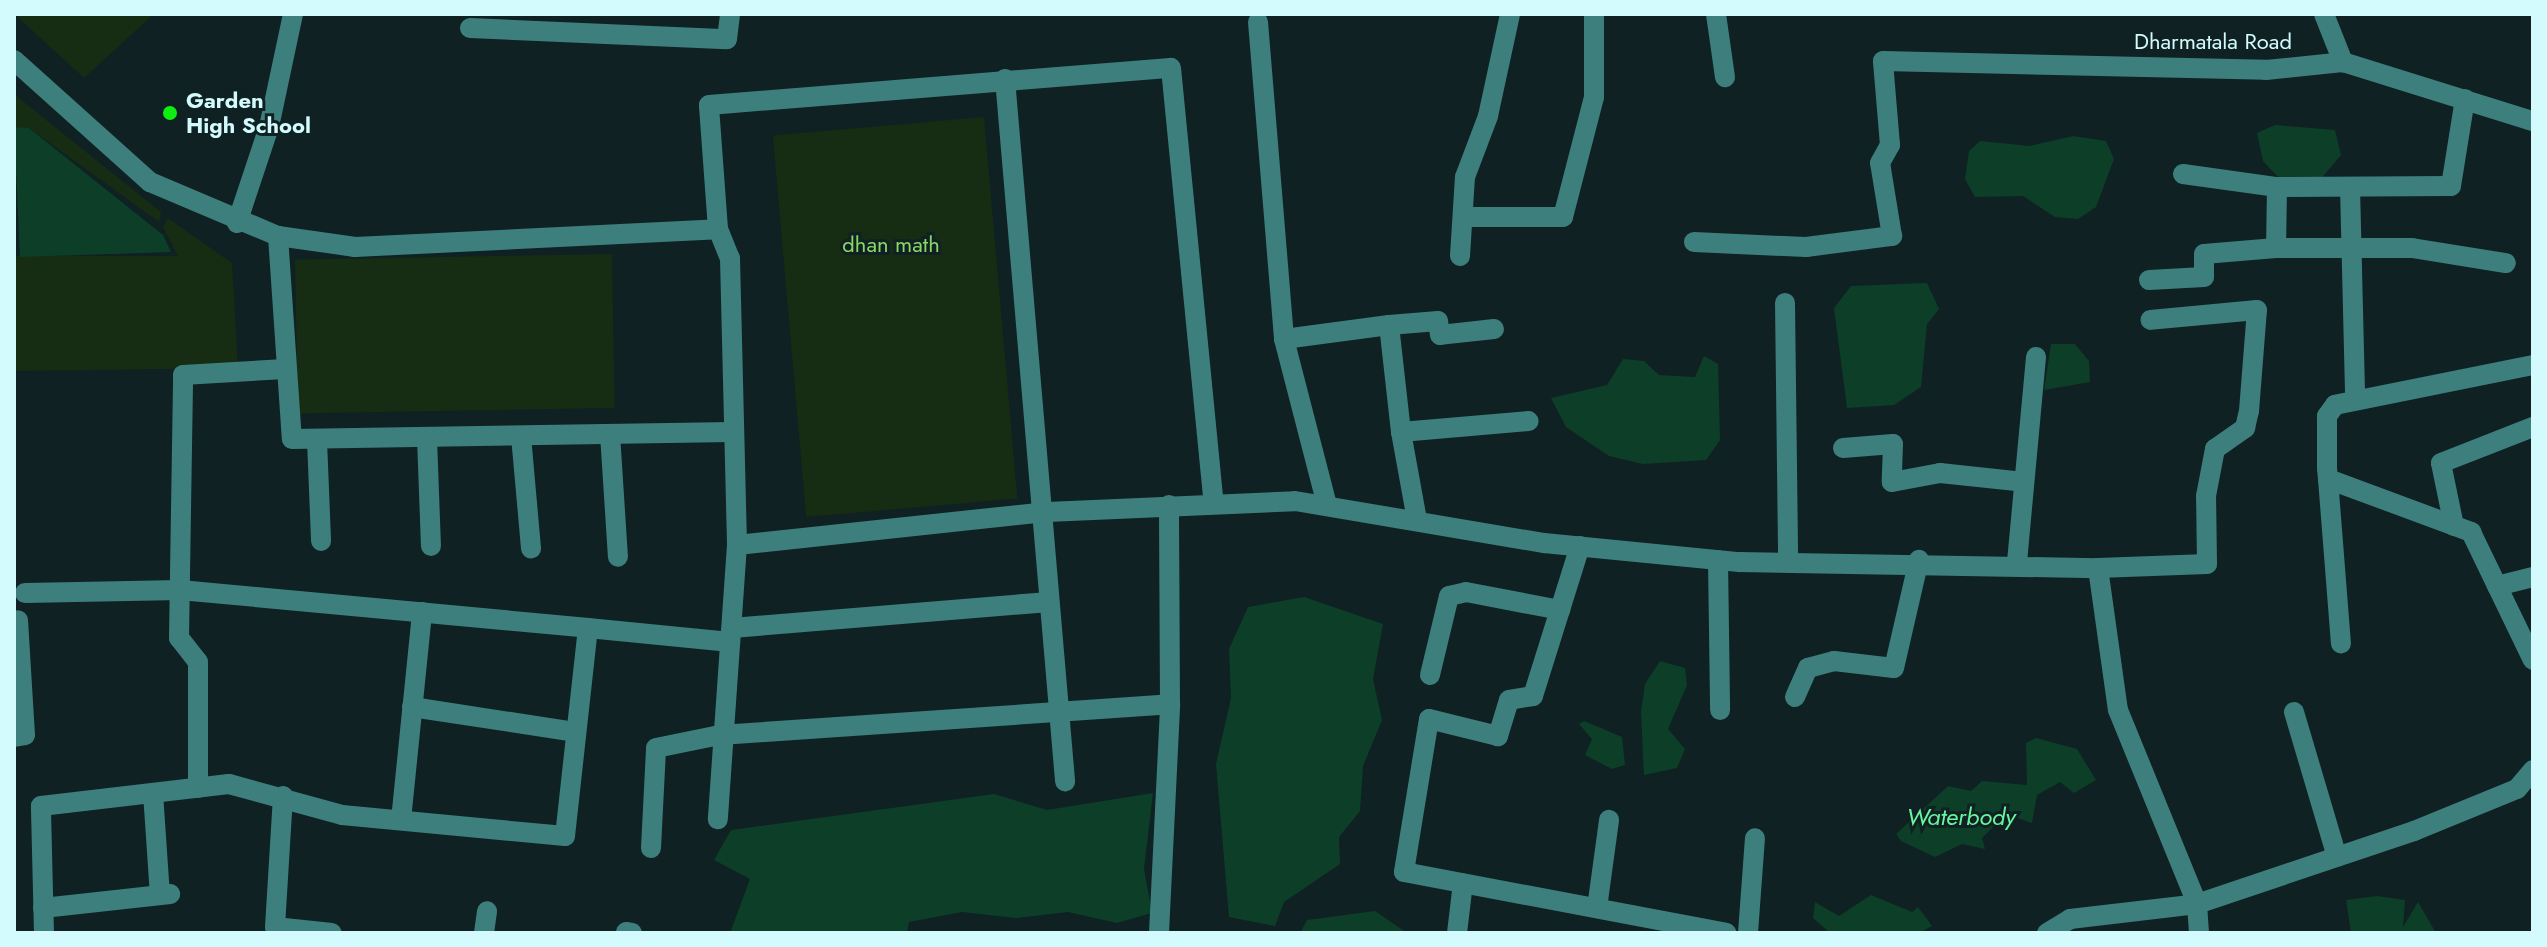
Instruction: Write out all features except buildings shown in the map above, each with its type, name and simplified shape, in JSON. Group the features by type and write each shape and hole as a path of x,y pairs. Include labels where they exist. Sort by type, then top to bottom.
{"street":[{"path":"237,223 269,127 293,14"},
{"path":"470,28 542,20 727,39 730,14"},
{"path":"1460,256 1467,217 1465,177 1488,116 1510,14"},
{"path":"1467,217 1563,217 1594,97 1594,14"},
{"path":"1716,14 1725,77"},
{"path":"2324,14 2343,62"},
{"path":"1258,22 1284,339 1327,505"},
{"path":"14,60 150,182 237,223 278,236 355,247 718,229"},
{"name":"Dharmatala Road","path":"1694,242 1806,247 1892,236 1880,163 1890,145 1883,61 2266,70 2343,62 2533,121"},
{"path":"718,819 720,735 737,545 730,258 718,229 709,105 1171,68 1214,503"},
{"path":"1005,79 1047,512 1049,602 1065,781"},
{"path":"2183,174 2277,187 2451,186 2465,99"},
{"path":"2276,248 2277,187"},
{"path":"2350,187 2355,398"},
{"path":"278,236 288,435 317,440 732,432"},
{"path":"2149,280 2204,277 2204,254 2276,248 2350,246 2506,263"},
{"path":"1785,303 1788,560"},
{"path":"737,545 1047,512 1214,503 1327,505 1580,546 1718,560 2017,562 2098,568 2207,564 2206,496 2215,449 2245,428 2257,310 2150,320"},
{"path":"1284,339 1438,321 1440,335 1494,329"},
{"path":"1389,325 1401,432 1417,520"},
{"path":"2017,562 2036,357"},
{"path":"2341,643 2328,479 2327,416 2355,398 2445,388 2533,365"},
{"path":"198,788 198,662 179,638 183,375 285,369"},
{"path":"1401,432 1529,421"},
{"path":"2454,526 2441,463 2533,427"},
{"path":"610,434 618,557"},
{"path":"521,436 531,549"},
{"path":"427,438 431,546"},
{"path":"317,440 321,541"},
{"path":"1843,448 1893,444 1892,482 1940,473 2024,482"},
{"path":"2328,479 2471,532 2533,660"},
{"path":"1159,933 1170,704 1169,505"},
{"path":"1580,546 1533,696 1509,700 1498,736 1429,719 1404,872 1726,933"},
{"path":"1718,560 1720,710"},
{"path":"1795,697 1808,668 1834,661 1894,668 1919,560"},
{"path":"2098,568 2118,710 2197,904 2199,933"},
{"path":"2497,586 2533,577"},
{"path":"25,593 180,590 588,628 731,635 1049,602"},
{"path":"1430,675 1449,596 1466,592 1560,610"},
{"path":"401,820 422,612"},
{"path":"14,737 25,735 18,620"},
{"path":"44,933 41,806 229,784 283,796 342,815 565,836 588,628"},
{"path":"651,848 656,748 720,735 1170,704"},
{"path":"412,707 576,732"},
{"path":"2294,712 2337,857"},
{"path":"2047,933 2070,919 2197,904 2337,857 2517,789 2533,770"},
{"path":"43,908 165,895 153,793"},
{"path":"283,796 275,927 332,933"},
{"path":"1597,908 1609,820"},
{"path":"1748,933 1755,838"},
{"path":"1457,933 1463,883"},
{"path":"484,933 487,911"}],"green space":[{"path":"14,14 154,14 84,78"},
{"path":"14,94 161,212 159,222 29,128 14,127"},
{"name":"dhan math","path":"984,117 1017,499 806,517 773,135"},
{"path":"168,218 232,263 238,368 14,371 14,256 178,256 163,227"},
{"path":"612,254 615,408 298,414 295,260"}],"water":[{"path":"2275,125 2335,130 2341,155 2320,180 2279,178 2263,161 2257,133"},
{"path":"14,127 29,128 163,235 171,252 20,257"},
{"path":"2073,136 2106,141 2114,159 2096,207 2078,219 2055,217 2023,196 1975,197 1965,179 1969,151 1980,141 2030,146"},
{"path":"1927,283 1939,309 1927,324 1921,387 1894,405 1847,408 1834,308 1851,286"},
{"path":"2051,344 2075,344 2089,361 2090,382 2044,390"},
{"path":"1704,356 1718,364 1720,440 1706,460 1643,464 1609,456 1566,427 1551,398 1607,385 1623,359 1644,361 1659,375 1695,377"},
{"path":"1304,597 1383,624 1373,679 1382,720 1363,766 1360,811 1339,837 1340,864 1284,902 1275,926 1229,917 1216,764 1231,698 1229,649 1248,607"},
{"path":"1660,661 1685,668 1687,685 1668,729 1685,749 1677,768 1644,775 1641,712 1645,684"},
{"path":"1584,721 1622,737 1625,765 1612,769 1585,755 1592,739 1579,724"},
{"name":"Waterbody","path":"2036,738 2077,749 2096,780 2074,793 2060,782 2037,795 2032,823 2006,814 1982,838 1985,849 1962,844 1935,857 1901,841 1896,834 1948,786 1971,791 1982,781 2027,785 2026,743"},
{"path":"1153,793 1144,869 1152,913 1117,923 1068,912 1016,918 962,912 909,922 907,933 730,933 750,879 714,860 731,830 994,794 1047,810"},
{"path":"1871,895 1912,912 1918,907 1932,926 1919,933 1830,933 1813,918 1815,902 1839,916"},
{"path":"2377,896 2405,900 2403,927 2418,902 2436,933 2351,933 2346,900"},
{"path":"1375,911 1407,933 1300,933 1307,920"}],"place":[{"name":"Garden High School","path":"170,113"}]}
